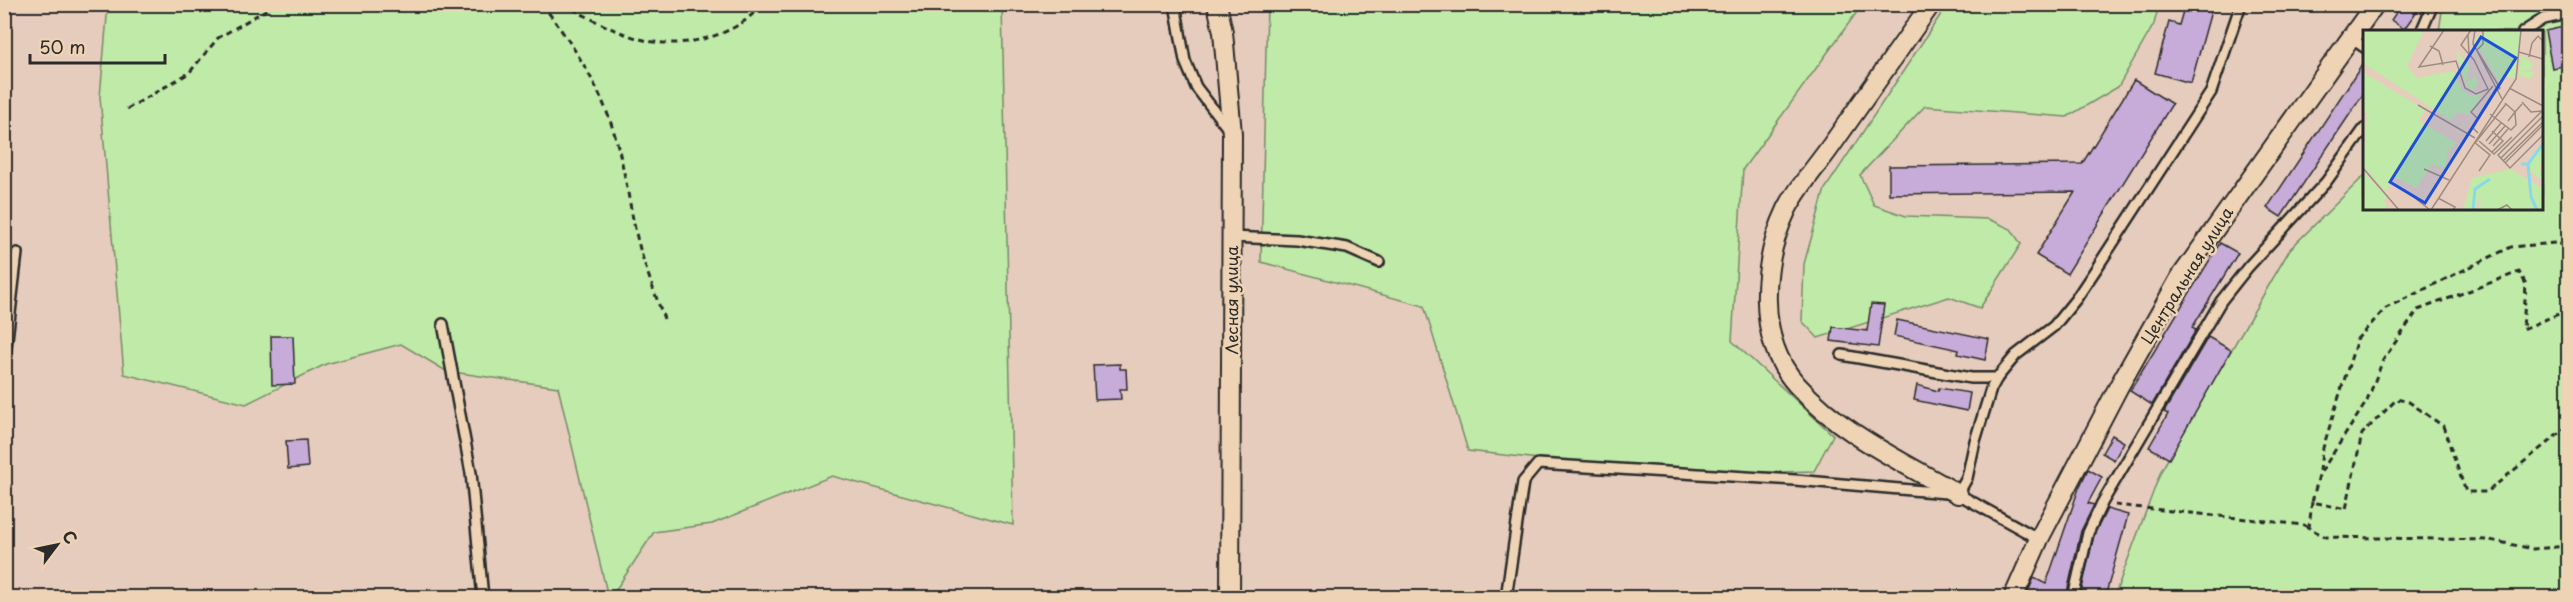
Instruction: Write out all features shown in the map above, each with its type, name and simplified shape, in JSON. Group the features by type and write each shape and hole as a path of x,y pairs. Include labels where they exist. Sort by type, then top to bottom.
{"street":[{"name":"Лесная улица","path":"1217,4 1223,32 1232,134 1230,597"},
{"path":"1931,4 1787,208 1772,251 1766,304 1776,353 1796,384 1832,417 1883,451 1958,494"},
{"name":"Центральная улица","path":"2364,30 2375,4"},
{"name":"Центральная улица","path":"2013,597 2039,539 2119,386 2180,278 2358,43"}],"lane":[{"path":"1175,4 1185,61 1196,87 1232,134"},
{"path":"1958,494 1967,478 1975,441 1991,389 1997,378 2016,355 2054,326 2096,269 2211,92 2241,4"},
{"path":"2422,30 2433,4"},
{"path":"2526,30 2543,19 2568,14"},
{"path":"2073,597 2088,532 2102,503 2221,301 2248,267 2326,182 2363,130"},
{"path":"1232,237 1297,240 1347,248 1379,262"},
{"path":"4,365 17,253"},
{"path":"443,324 471,473 483,597"},
{"path":"1842,356 1971,378 1997,378"},
{"path":"1506,597 1523,482 1538,464 1796,480 1958,494 2039,539"}],"path":[{"path":"127,109 189,73 218,38 276,4"},
{"path":"542,4 567,38 589,74 608,114 622,158 640,250 664,319"},
{"path":"564,4 600,24 645,41 678,42 707,38 741,23 764,4"},
{"path":"2309,528 2322,451 2357,339 2386,308 2511,247 2555,243 2568,246"},
{"path":"2320,473 2367,401 2383,360 2418,310 2519,272 2526,284 2523,329 2568,310"},
{"path":"2312,502 2346,509 2362,434 2397,399 2409,402 2444,426 2466,492 2487,492 2568,426"},
{"path":"2102,503 2304,525 2326,537 2490,540 2533,549 2568,546"}],"green space":[{"path":"108,5 1002,5 1013,525 832,476 712,524 654,532 611,597 608,597 558,387 446,371 401,344 326,364 246,404 124,374 100,97"},
{"path":"1267,5 1862,5 1743,169 1732,341 1833,435 1814,471 1680,475 1468,451 1424,306 1261,262"},
{"path":"1947,5 2159,5 2154,24 2118,87 2067,117 1925,106 1860,175 1874,205 1906,216 1988,219 2011,229 2021,244 1980,308 1949,297 1818,338 1802,321 1804,264 1825,189"},
{"path":"2443,5 2565,5 2568,8 2568,597 2114,597 2161,471 2290,249 2363,177 2363,210 2543,210 2543,30 2439,30"}],"building":[{"path":"2185,4 2213,4 2191,83 2155,73 2169,22 2179,25"},
{"path":"2402,4 2422,4 2404,29 2391,20"},
{"path":"2568,26 2568,65 2552,68 2545,31"},
{"path":"2363,64 2363,94 2281,217 2267,208"},
{"path":"2134,80 2172,104 2067,274 2036,255 2075,192 1889,194 1889,166 2082,164"},
{"path":"2220,243 2238,253 2192,328 2196,330 2152,405 2130,391"},
{"path":"1871,304 1884,305 1878,347 1831,341 1833,327 1867,331"},
{"path":"1897,320 1989,339 1985,360 1958,354 1959,350 1894,336"},
{"path":"271,336 293,336 295,384 272,385"},
{"path":"2208,337 2231,350 2169,459 2149,447 2168,414 2164,412"},
{"path":"1120,364 1120,369 1126,369 1127,389 1120,389 1121,399 1095,400 1093,365"},
{"path":"1917,385 1938,391 1939,388 1970,393 1967,411 1914,400"},
{"path":"2112,435 2124,442 2114,460 2102,453"},
{"path":"306,440 308,467 288,469 286,441"},
{"path":"2088,469 2102,477 2088,503 2094,505 2081,531 2066,597 2026,597 2034,578 2046,584 2079,488"},
{"path":"2107,509 2128,515 2105,597 2080,597 2094,535"}]}
